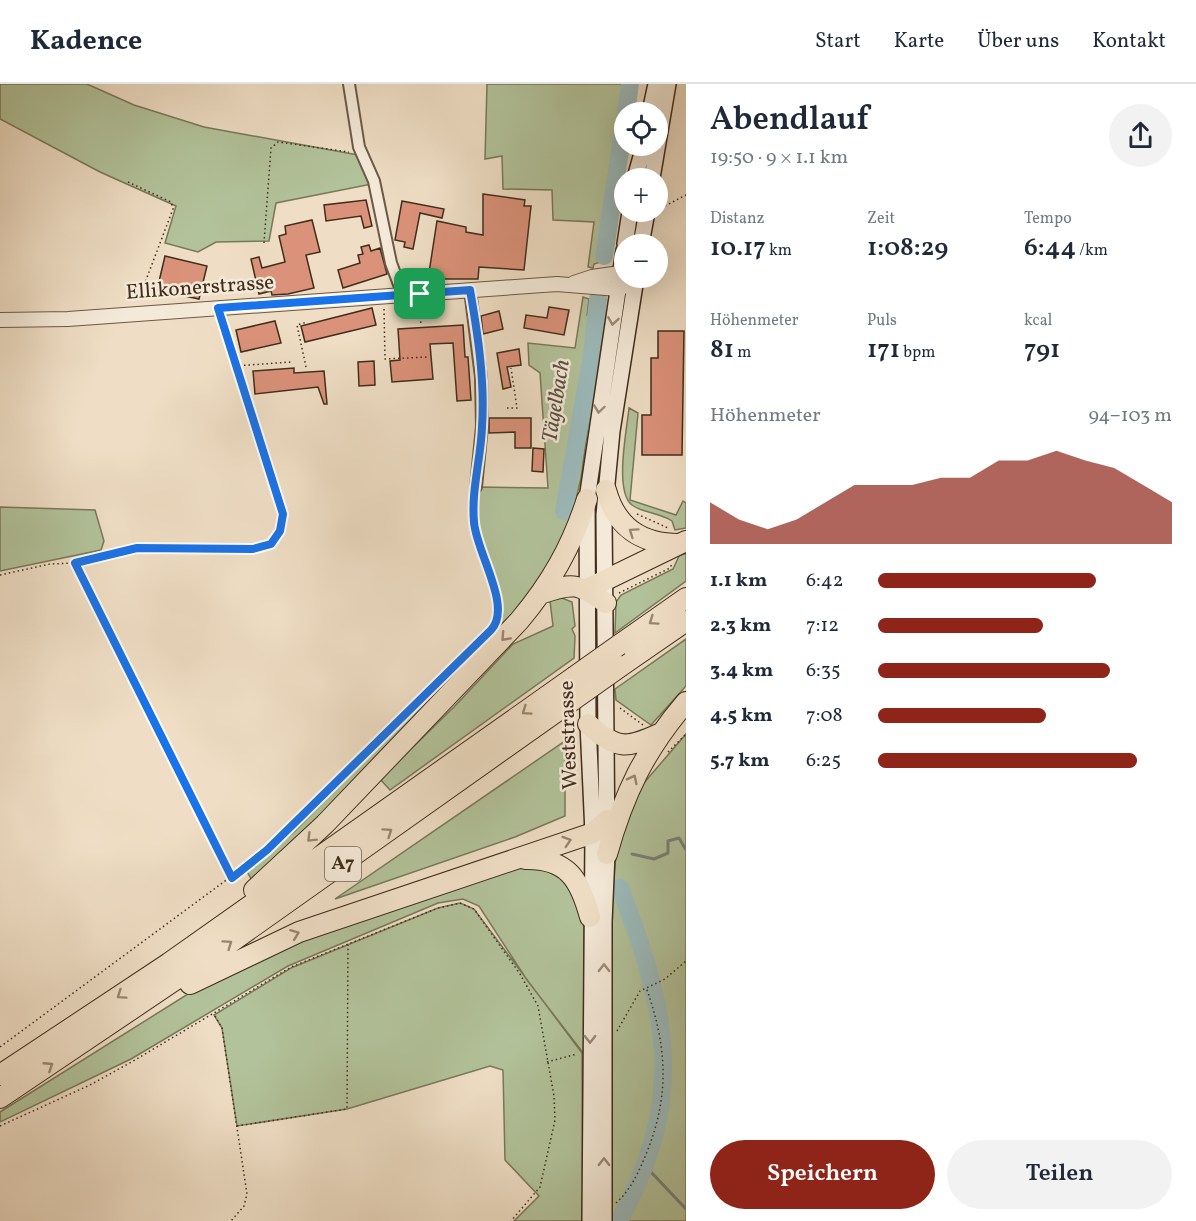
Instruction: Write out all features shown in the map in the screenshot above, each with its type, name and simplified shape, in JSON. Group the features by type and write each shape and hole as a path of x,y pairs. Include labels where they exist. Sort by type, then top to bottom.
{"highway":[{"path":"606,490 615,514 632,533 660,543 680,539"},
{"name":"A7","path":"169,963 299,850 481,663 543,593 572,544 587,499"},
{"path":"587,589 606,582 680,539"},
{"path":"543,593 567,585 587,589 606,603"},
{"name":"A7","path":"0,1076 169,963 686,598"},
{"name":"A7","path":"0,1098 111,1025 686,621"},
{"path":"607,854 628,789 666,740 686,702"},
{"path":"588,724 606,740 631,745 666,740"},
{"name":"A7","path":"111,1025 278,941 600,826"},
{"name":"A7","path":"502,862 538,859 560,866 573,876 583,889 590,917"}],"main road":[{"path":"653,102 658,86"},
{"path":"653,168 658,86"},
{"name":"Weststrasse","path":"590,1221 590,917 606,740 604,515 616,400 634,288"},
{"name":"Weststrasse","path":"603,1221 604,922 607,854 600,826 588,724 587,499 615,289"}],"street":[{"path":"349,84 359,147 374,181 391,263 403,295"},
{"name":"Ellikonerstrasse","path":"0,320 68,319 384,296 471,293 591,282 614,274"},
{"name":"Ellikonerstrasse","path":"591,282 615,289"},
{"path":"471,293 480,358 482,403 476,487"}],"path":[{"path":"264,243 271,148 278,142 353,152 359,147"},
{"path":"128,182 171,202 173,209 133,313"},
{"path":"668,204 686,195"},
{"path":"420,294 421,301 412,302 413,316 420,315 421,325"},
{"path":"384,296 386,359 428,357"},
{"path":"0,575 50,564 75,563 137,548 253,549 271,544 280,531 283,514 218,308"},
{"path":"306,367 297,325 307,322"},
{"path":"235,366 291,362"},
{"path":"507,408 518,408 511,368"},
{"path":"476,487 473,521 478,547 499,603 500,616 494,627"},
{"path":"633,513 662,524 680,539"},
{"path":"75,563 232,878"},
{"path":"0,1047 267,850 458,662"},
{"path":"666,740 686,734"},
{"path":"0,1126 104,1075 291,968 438,908 460,903 474,909 520,974 538,1006 546,1062 554,1095 555,1120 550,1151 540,1187 511,1221"},
{"path":"237,1126 347,1109 348,944"},
{"path":"614,1038 640,992 665,979 686,961"},
{"path":"615,1204 641,1167 660,1116 663,1096 663,1052 658,1020 646,987"},
{"path":"214,1014 222,1028 247,1194 244,1206 231,1221"},
{"path":"546,1062 582,1053"}],"green space":[{"path":"0,84 87,84 134,105 204,127 358,155 372,184 276,203 269,241 216,242 198,252 165,243 176,206 100,172 0,119"},
{"path":"487,84 636,84 633,102 614,102 614,156 625,156 624,168 614,168 616,222 610,259 594,264 593,268 588,267 594,222 553,220 552,190 503,189 502,156 485,159"},
{"path":"583,297 589,299 587,316 590,299 602,303 600,335 581,478 573,511 546,578 370,769 253,882 246,870 295,831 492,631 503,616 502,602 479,546 474,520 478,487 548,488 540,373 529,365 528,343 575,348"},
{"path":"629,408 638,413 630,500 676,515 683,501 686,503 686,528 675,530 672,521 636,508 627,498 624,487 623,459"},
{"path":"0,507 95,510 104,541 101,550 0,571"},
{"path":"686,553 686,581 615,633 616,602 621,595 673,569 679,556"},
{"path":"557,596 572,602 575,626 572,629 575,636 574,658 390,790 380,779 454,707 513,644 553,626 550,601"},
{"path":"686,639 686,686 651,725 616,700 615,689"},
{"path":"686,734 686,1221 610,1221 611,922 615,863 626,817 643,784"},
{"path":"565,741 565,816 515,837 335,899"},
{"path":"521,865 545,866 570,879 584,916 584,1054 527,980 479,906 463,899 438,903 288,966 131,1059 0,1122 0,1112 215,977 281,946"},
{"path":"460,903 474,909 582,1053 583,1221 514,1221 539,1196 505,1160 503,1070 490,1066 347,1109 237,1126 222,1028 214,1015 291,968 438,908"}],"building":[{"path":"483,194 525,200 524,206 531,206 524,270 479,267 478,279 428,279 437,221 466,227 466,232 483,235"},
{"path":"366,200 372,226 364,228 361,216 326,221 324,205"},
{"path":"402,201 444,209 442,218 420,213 413,249 404,247 405,242 395,240"},
{"path":"312,220 320,252 306,255 314,288 288,294 272,295 271,291 259,294 251,259 259,257 262,268 285,262 279,236 286,234 285,226"},
{"path":"369,245 371,251 380,248 387,274 343,288 338,270 360,263 358,255 363,254 361,247"},
{"path":"165,256 207,266 199,299 157,290"},
{"path":"549,307 569,310 564,335 524,328 526,315 547,318"},
{"path":"372,308 376,325 305,342 301,326"},
{"path":"499,311 503,329 483,334 481,316"},
{"path":"275,321 281,343 241,352 236,330"},
{"path":"463,325 471,400 457,401 453,343 430,344 433,379 392,382 390,361 400,360 398,329"},
{"path":"658,331 684,331 682,455 642,455 642,415 651,415 651,358 658,358"},
{"path":"519,349 521,365 507,367 511,387 503,389 497,353"},
{"path":"374,361 375,385 359,386 358,362"},
{"path":"294,368 294,373 324,371 327,404 324,404 318,387 255,394 253,371"},
{"path":"489,418 531,418 531,448 515,448 515,432 489,433"},
{"path":"533,448 544,449 543,472 532,471"}],"waterway":[{"name":"Tägelbach","path":"627,102 630,84"},
{"name":"Tägelbach","path":"604,256 619,156"},
{"name":"Tägelbach","path":"564,511 592,355 598,299"},
{"path":"632,854 654,859 668,853 668,841 679,838 686,850"},
{"path":"619,1221 640,1177 654,1135 662,1095 663,1056 659,1017 650,976 620,888"},
{"path":"651,1172 686,1209"}],"route":[{"path":"470,290 480,358 482,426 473,521 478,547 499,603 500,616 494,627 267,850 232,878 75,563 90,557 137,548 253,549 271,544 280,531 283,514 218,308 420,294 470,290"}]}
